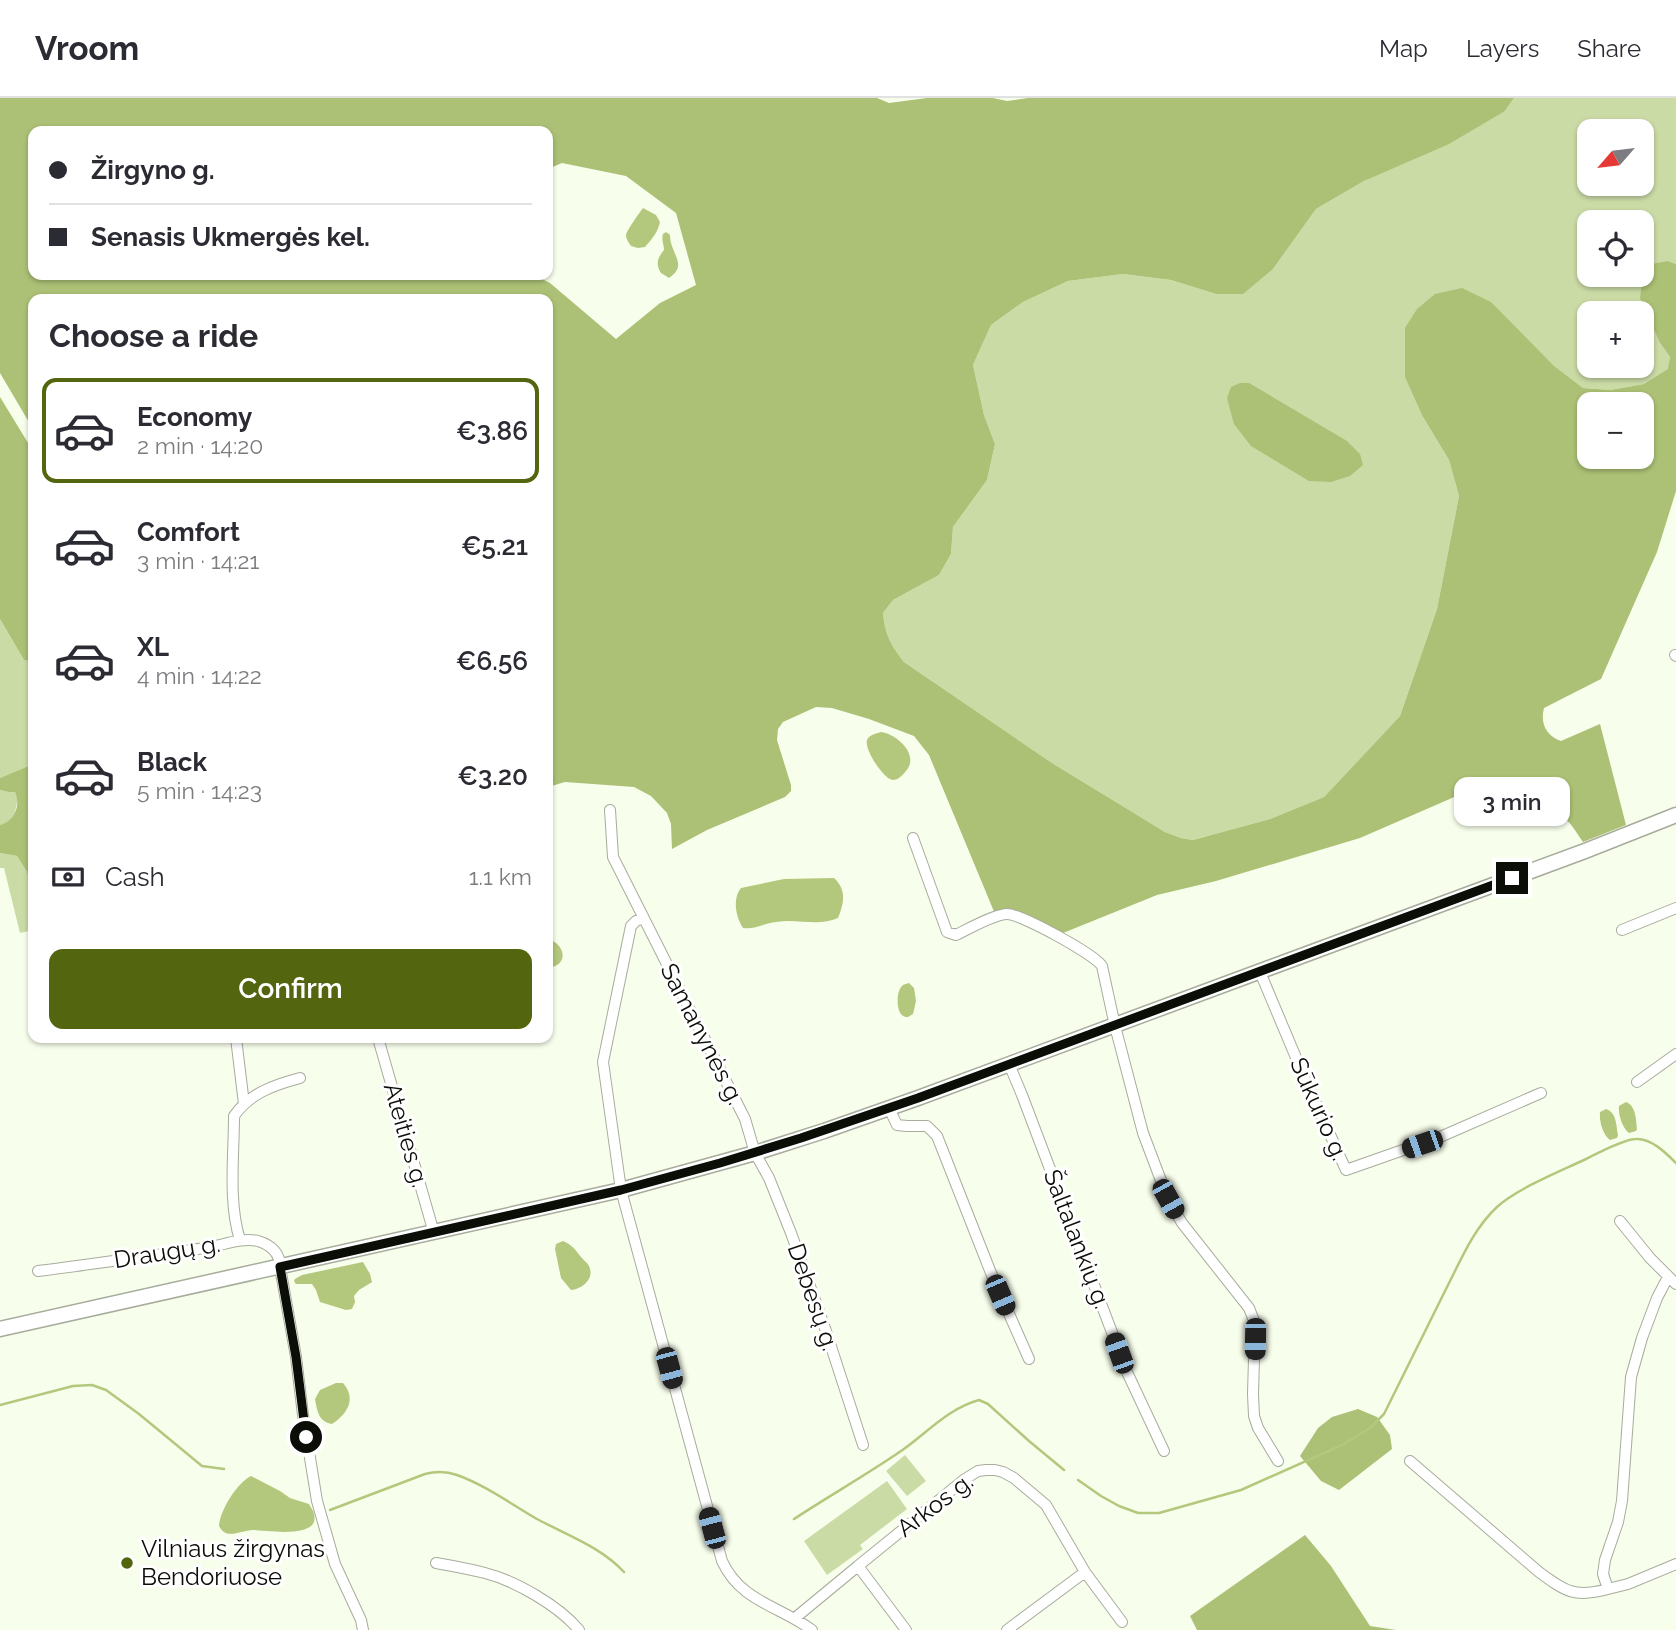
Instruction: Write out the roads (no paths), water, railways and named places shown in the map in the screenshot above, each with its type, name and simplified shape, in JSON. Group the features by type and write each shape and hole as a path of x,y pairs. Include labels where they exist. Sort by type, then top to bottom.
{"main road":[{"path":"0,1329 621,1190 755,1153 1009,1065 1676,815"}],"street":[{"name":"Samanynės g.","path":"610,810 613,857 745,1119 755,1153"},
{"path":"913,838 947,932 956,935 1007,914 1071,943 1102,966 1143,1133 1168,1199 1182,1223 1253,1316 1254,1416 1258,1428 1278,1461"},
{"path":"1622,930 1676,908"},
{"name":"Samanynės g.","path":"643,918 631,926 603,1062 621,1190 727,1573 744,1591 795,1618 811,1630"},
{"name":"Sūkurio g.","path":"1260,972 1346,1170 1440,1137 1541,1093"},
{"path":"237,1043 244,1104"},
{"name":"Ateities g.","path":"379,1043 434,1233"},
{"path":"1637,1082 1676,1054"},
{"name":"Šaltalankių g.","path":"1009,1065 1127,1372 1164,1451"},
{"path":"240,1240 234,1222 233,1207 234,1116 253,1096 300,1078"},
{"path":"890,1108 897,1125 927,1126 937,1136 991,1273 1029,1359"},
{"name":"Debesų g.","path":"755,1153 769,1178 792,1233 863,1444"},
{"path":"1608,1589 1603,1574 1622,1501 1631,1377 1657,1298 1672,1280 1620,1221"},
{"name":"Draugų g.","path":"38,1271 212,1247 240,1240 261,1242 272,1248 280,1259 280,1267"},
{"path":"280,1267 317,1500 335,1564 363,1630"},
{"path":"1410,1461 1529,1563 1559,1587 1571,1592 1588,1594 1628,1584 1676,1564"},
{"name":"Arkos g.","path":"795,1618 978,1471 995,1470 1014,1478 1046,1505 1085,1572"},
{"path":"436,1563 488,1574 512,1584 544,1600 573,1622 579,1630"},
{"path":"858,1566 906,1630"},
{"path":"1007,1630 1085,1572 1122,1622"}],"waterway":[{"path":"1078,1480 1119,1506 1138,1513 1159,1513 1241,1490 1342,1445 1370,1428 1384,1414 1468,1246 1488,1216 1505,1200 1539,1181 1631,1140 1642,1139 1653,1144 1676,1163"},
{"path":"0,1405 73,1386 92,1385 106,1390 139,1414 202,1466 224,1469"},
{"path":"794,1519 901,1451 947,1415 979,1400 988,1404 1064,1470"},
{"path":"330,1510 425,1474 449,1473 478,1484 537,1519 583,1542 605,1555 624,1572"}],"place":[{"name":"Vilniaus žirgynas Bendoriuose","path":"127,1563"}]}
